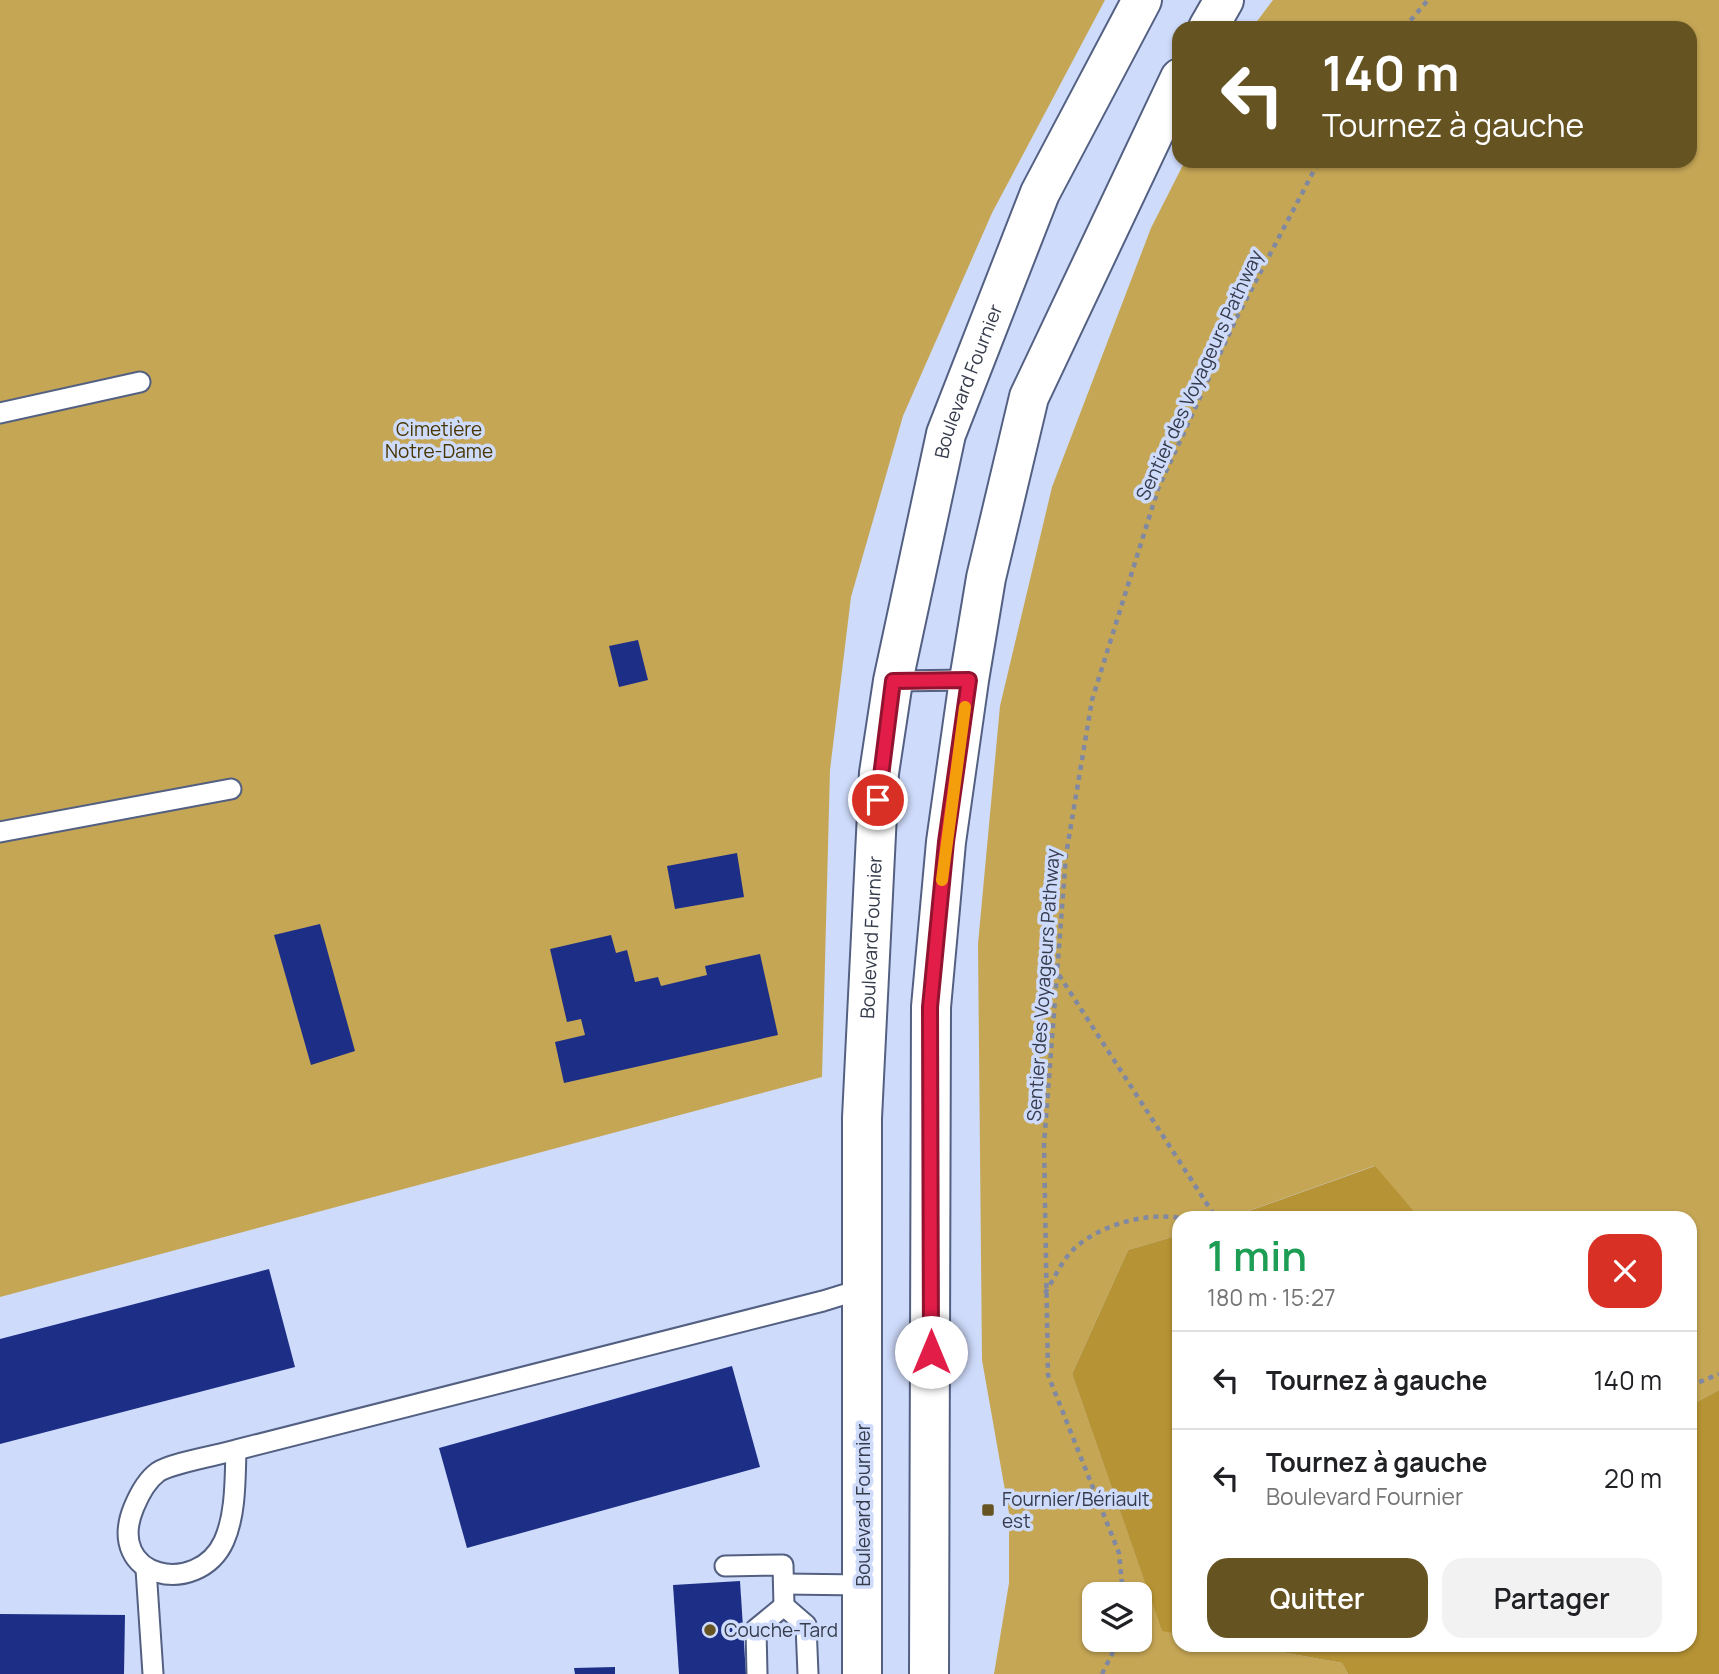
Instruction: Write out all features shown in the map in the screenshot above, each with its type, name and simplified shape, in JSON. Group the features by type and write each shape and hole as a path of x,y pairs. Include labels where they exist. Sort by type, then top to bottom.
{"main road":[{"name":"Boulevard Fournier","path":"862,1674 862,1118 879,773 893,681 946,434 1040,192 1142,0"},
{"path":"1212,21 1224,0"},
{"path":"929,1674 930,1007 946,842 969,680 986,578 1029,397 1172,95"}],"lane":[{"path":"0,413 140,382"},
{"path":"893,681 969,680"},
{"path":"0,832 231,789"},
{"path":"236,1450 228,1528 219,1549 190,1572 168,1575 146,1569 134,1558 127,1535 130,1517 148,1483 160,1471 236,1450 862,1289"},
{"path":"725,1566 783,1566 784,1606 806,1625 808,1674"},
{"path":"146,1569 153,1674"},
{"path":"784,1584 863,1585"},
{"path":"757,1674 756,1629 784,1606"}],"path":[{"path":"1410,21 1428,0"},
{"name":"Sentier des Voyageurs Pathway","path":"1121,1582 1119,1553 1048,1375 1044,1144 1066,855 1092,700 1158,489 1237,317 1315,168"},
{"path":"1058,973 1211,1211"},
{"path":"1045,1294 1075,1248 1115,1224 1172,1217"},
{"path":"1697,1383 1719,1374"},
{"path":"1102,1674 1113,1652"}],"green space":[{"name":"Cimetière Notre-Dame","path":"0,0 1105,0 992,213 903,416 851,597 830,770 822,1077 0,1297"},
{"path":"1273,0 1719,0 1719,1390 1697,1402 1697,1211 1414,1211 1374,1166 1249,1211 1172,1211 1172,1237 1128,1250 1072,1374 1145,1582 1082,1582 1082,1652 1152,1652 1152,1602 1162,1630 1172,1632 1172,1652 1281,1652 1342,1663 1348,1674 994,1674 1009,1583 1009,1513 982,1360 978,944 1000,706 1052,487 1151,228 1181,168 1697,168 1697,21 1257,21"}],"shaded area":[{"path":"1375,1166 1414,1211 1249,1211"},
{"path":"1172,1237 1172,1633 1162,1631 1152,1602 1152,1582 1145,1582 1072,1374 1128,1250"},
{"path":"1719,1390 1719,1674 1348,1674 1342,1663 1281,1652 1697,1652 1697,1402"}],"building":[{"path":"638,640 648,680 619,687 609,646"},
{"path":"737,853 744,897 675,909 667,866"},
{"path":"320,924 355,1051 311,1065 274,935"},
{"path":"611,935 616,953 627,950 635,982 658,977 661,986 707,975 705,966 760,954 778,1035 564,1083 555,1042 585,1035 581,1019 567,1022 550,949"},
{"path":"269,1269 295,1367 0,1444 0,1339"},
{"path":"732,1366 760,1467 467,1548 439,1448"},
{"name":"Couche-Tard","path":"740,1581 746,1674 679,1674 673,1585"},
{"path":"0,1614 125,1615 124,1674 0,1674"},
{"path":"615,1667 615,1674 575,1674 574,1668"}],"slow traffic":[{"path":"942,880 965,707"}],"place":[{"name":"Fournier/Bériault est","path":"988,1510"},
{"name":"Couche-Tard","path":"710,1630"}],"route":[{"path":"878,800 879,773 893,681 969,680 946,842 930,1007 931,1352"}]}
